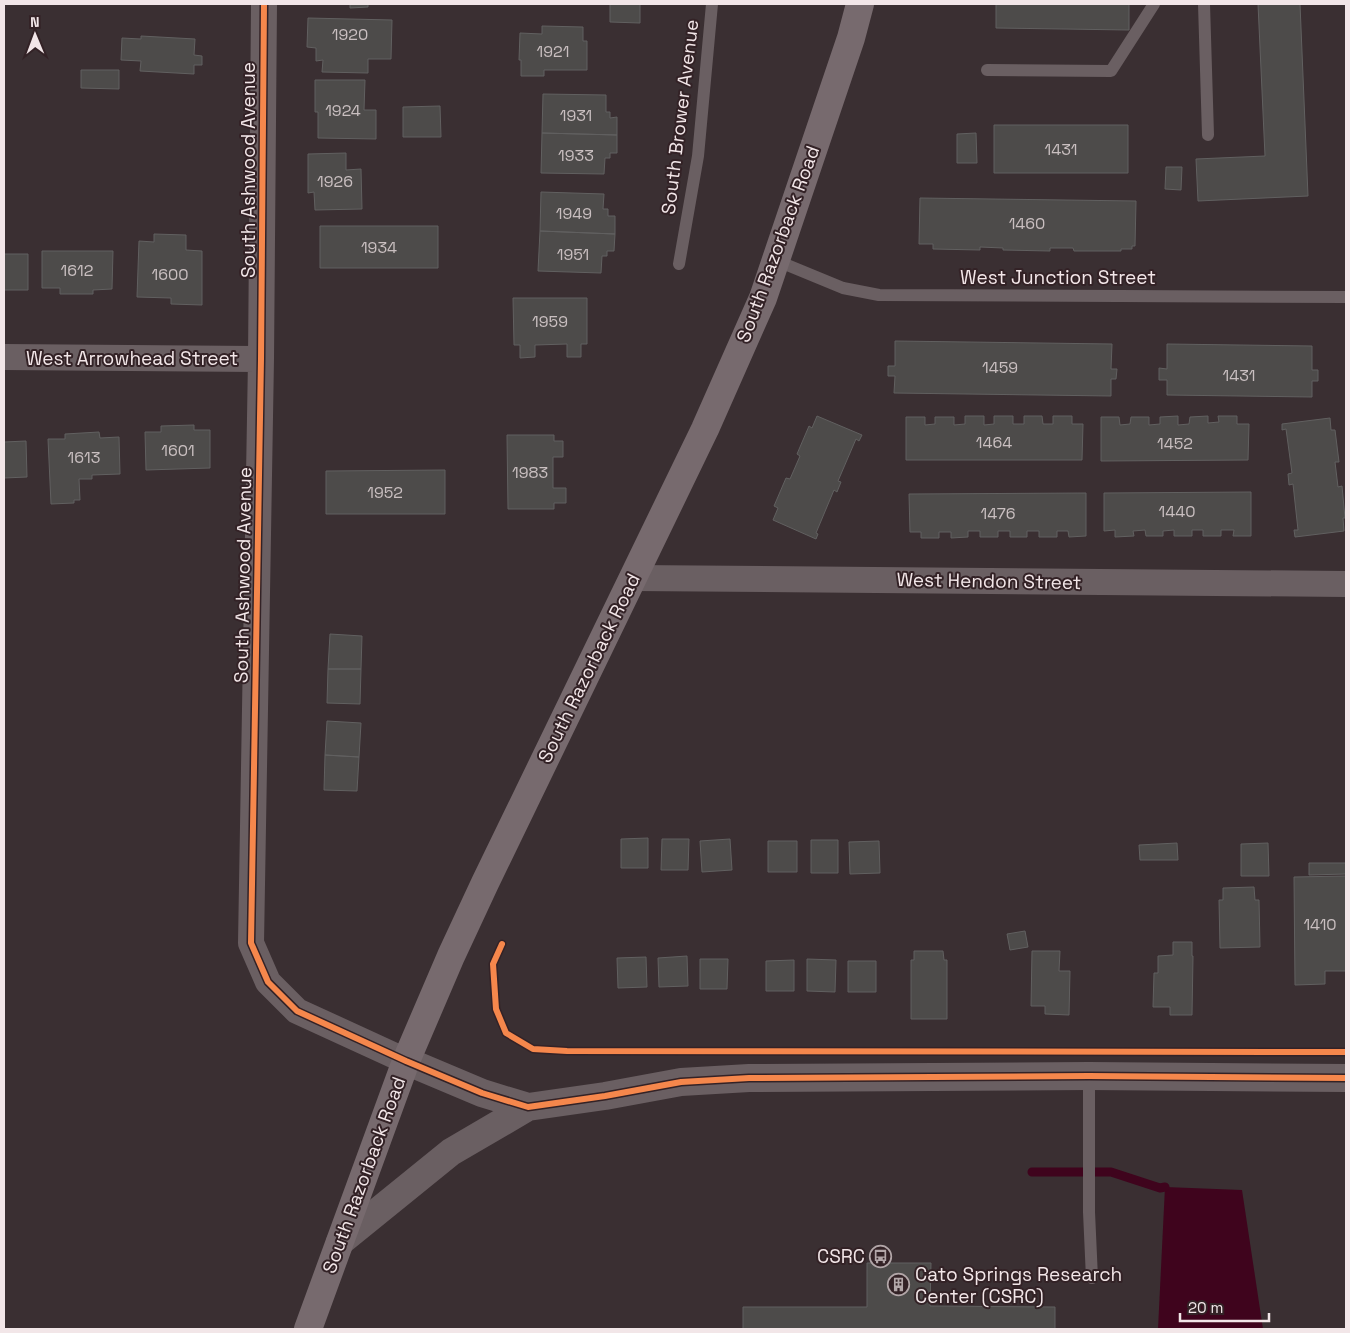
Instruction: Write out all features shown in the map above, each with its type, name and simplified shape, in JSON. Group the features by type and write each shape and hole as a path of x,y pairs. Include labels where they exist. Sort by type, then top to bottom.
{"main road":[{"name":"South Razorback Road","path":"308,1329 406,1061 481,891 705,429 762,298 851,38 860,4"}],"street":[{"name":"South Ashwood Avenue","path":"264,4 261,359 251,943 268,982 297,1011 406,1061"},
{"name":"West Arrowhead Street","path":"4,357 261,359"},
{"name":"West Hendon Street","path":"633,578 1346,584"},
{"path":"406,1061 482,1093 528,1107"},
{"path":"340,1242 451,1152 528,1107 605,1096 681,1082 759,1078 1089,1076 1346,1078"}],"lane":[{"name":"South Brower Avenue","path":"679,264 698,156 712,4"},
{"path":"988,70 1111,71 1154,4"},
{"path":"1204,4 1208,135"},
{"name":"West Junction Street","path":"776,260 843,288 879,295 1346,297"},
{"path":"1089,1076 1089,1212 1092,1278"}],"shaded area":[{"path":"1165,1187 1242,1190 1263,1329 1158,1329"}],"building":[{"path":"350,4 368,4 368,7 350,8"},
{"path":"610,4 640,4 640,23 610,22"},
{"path":"996,4 1129,4 1129,30 996,28"},
{"path":"1258,4 1300,4 1308,196 1198,201 1196,159 1265,156"},
{"path":"308,18 392,20 391,59 368,59 368,73 322,72 323,60 316,61 316,48 307,47"},
{"path":"542,26 583,27 583,41 587,41 587,70 544,70 544,76 521,76 521,60 519,60 520,33 542,34"},
{"path":"141,36 195,39 194,55 202,56 202,65 194,65 194,74 140,71 141,61 121,60 122,38 141,39"},
{"path":"81,70 119,70 119,89 81,88"},
{"path":"315,80 365,80 364,110 376,110 376,139 318,138 318,112 315,112"},
{"path":"543,94 606,95 606,112 610,112 610,118 617,117 617,135 542,133"},
{"path":"440,106 441,137 403,137 403,107"},
{"path":"994,125 1128,125 1128,173 994,173"},
{"path":"542,133 617,135 617,153 610,153 610,158 605,158 604,174 541,173"},
{"path":"976,133 977,163 957,163 957,134"},
{"path":"346,153 346,170 361,169 362,209 315,210 314,192 308,193 308,154"},
{"path":"1166,167 1182,167 1181,190 1165,189"},
{"path":"541,192 604,194 603,209 608,209 608,216 615,216 615,234 540,231"},
{"path":"920,198 1136,201 1135,246 1132,246 1132,249 1121,249 1121,251 1074,251 1073,248 1050,248 1050,251 1003,250 1003,248 980,247 980,250 933,249 933,244 919,244"},
{"path":"320,226 438,226 438,268 320,268"},
{"path":"540,231 615,234 614,251 607,251 607,256 602,256 601,273 538,271"},
{"path":"154,234 186,235 186,250 202,251 202,305 171,304 171,298 137,297 139,241 154,242"},
{"path":"42,251 113,251 112,289 93,290 93,294 60,294 60,288 42,288"},
{"path":"4,254 28,254 28,290 4,290"},
{"path":"513,298 587,298 587,344 581,344 581,357 567,357 567,344 535,345 535,357 520,358 520,345 514,345"},
{"path":"895,341 1112,344 1111,369 1117,369 1116,379 1111,379 1111,396 894,393 895,376 888,376 888,366 895,366"},
{"path":"1167,344 1312,346 1312,370 1318,370 1318,381 1312,381 1312,397 1167,395 1167,380 1159,380 1159,368 1167,369"},
{"path":"817,416 862,435 859,441 856,439 838,481 841,482 837,492 834,490 816,533 818,534 816,539 773,520 778,508 774,506 786,478 790,479 800,456 797,454 809,426 812,428"},
{"path":"965,416 984,416 984,425 994,424 994,416 1013,416 1013,424 1024,424 1024,416 1042,416 1043,424 1053,424 1053,416 1072,416 1072,424 1083,424 1082,460 906,460 906,417 925,417 925,425 935,424 935,417 954,417 954,425 965,424"},
{"path":"1178,416 1178,425 1189,424 1190,417 1208,416 1208,423 1219,422 1218,416 1237,416 1237,424 1249,424 1248,460 1101,461 1101,417 1119,417 1120,425 1130,424 1131,417 1149,417 1149,425 1160,424 1160,417"},
{"path":"1330,418 1331,430 1335,430 1339,462 1335,462 1338,487 1342,486 1345,518 1343,518 1344,531 1295,537 1294,530 1298,530 1293,484 1289,485 1288,474 1292,473 1286,429 1282,430 1282,424"},
{"path":"194,425 194,430 210,430 210,468 146,470 145,432 161,432 161,426"},
{"path":"99,432 100,438 119,437 120,474 92,475 92,479 79,479 80,500 74,500 74,503 51,504 48,439 65,439 65,434"},
{"path":"507,435 554,435 554,441 563,441 563,457 553,457 553,488 566,488 566,503 554,503 554,509 508,509"},
{"path":"26,441 27,477 4,478 4,442"},
{"path":"445,470 445,514 326,514 326,471"},
{"path":"1251,492 1251,536 1233,536 1234,530 1221,530 1221,536 1203,536 1203,530 1192,530 1192,536 1174,536 1174,530 1163,531 1163,536 1146,536 1145,530 1133,531 1134,536 1115,537 1115,530 1104,531 1104,493"},
{"path":"1086,493 1086,536 1069,537 1068,531 1057,531 1057,537 1039,537 1039,531 1027,531 1027,537 1010,537 1010,531 998,531 998,537 980,537 980,531 968,531 968,537 951,538 951,532 939,532 939,538 921,538 921,532 910,532 909,494"},
{"path":"330,634 362,636 361,669 328,669"},
{"path":"328,669 361,669 360,704 327,703"},
{"path":"327,721 361,723 359,757 325,755"},
{"path":"325,755 359,757 357,791 324,790"},
{"path":"648,838 648,868 621,868 621,839"},
{"path":"662,839 689,839 688,870 661,870"},
{"path":"730,839 732,870 702,872 700,841"},
{"path":"811,840 838,840 838,873 811,873"},
{"path":"768,841 797,841 797,872 768,872"},
{"path":"879,841 880,873 850,874 849,842"},
{"path":"1177,843 1178,860 1140,860 1139,845"},
{"path":"1268,843 1269,876 1241,876 1241,844"},
{"path":"1309,863 1346,863 1346,874 1309,875"},
{"path":"1346,876 1346,971 1325,971 1325,984 1295,985 1294,877"},
{"path":"1254,887 1255,900 1259,900 1260,947 1220,948 1219,900 1223,900 1223,888"},
{"path":"1025,931 1028,947 1010,950 1007,934"},
{"path":"1173,942 1192,942 1192,1015 1170,1015 1170,1007 1153,1007 1154,973 1158,973 1158,956 1173,955"},
{"path":"914,951 943,951 944,960 947,960 947,1019 911,1019 911,960 914,960"},
{"path":"1032,951 1060,951 1059,971 1070,971 1069,1015 1045,1014 1045,1006 1031,1006"},
{"path":"687,956 688,986 659,987 658,958"},
{"path":"646,957 647,987 618,988 617,958"},
{"path":"700,959 728,959 727,989 700,989"},
{"path":"807,959 836,960 835,992 807,991"},
{"path":"794,960 794,991 766,991 766,961"},
{"path":"848,961 876,961 876,992 848,992"},
{"name":"Cato Springs Research Center (CSRC)","path":"867,1263 931,1263 930,1306 1055,1307 1055,1329 743,1329 743,1307 867,1307"}],"waterway":[{"path":"1032,1172 1111,1172 1160,1188 1165,1187"}],"cycle path":[{"path":"264,4 261,359 251,943 268,982 297,1011 406,1061 482,1093 528,1107 605,1096 681,1082 749,1078 1089,1076 1346,1078"},
{"path":"502,944 493,964 496,1009 506,1033 533,1049 567,1051 1346,1052"}],"place":[{"name":"CSRC","path":"881,1256"},
{"name":"Cato Springs Research Center (CSRC)","path":"899,1285"}]}
